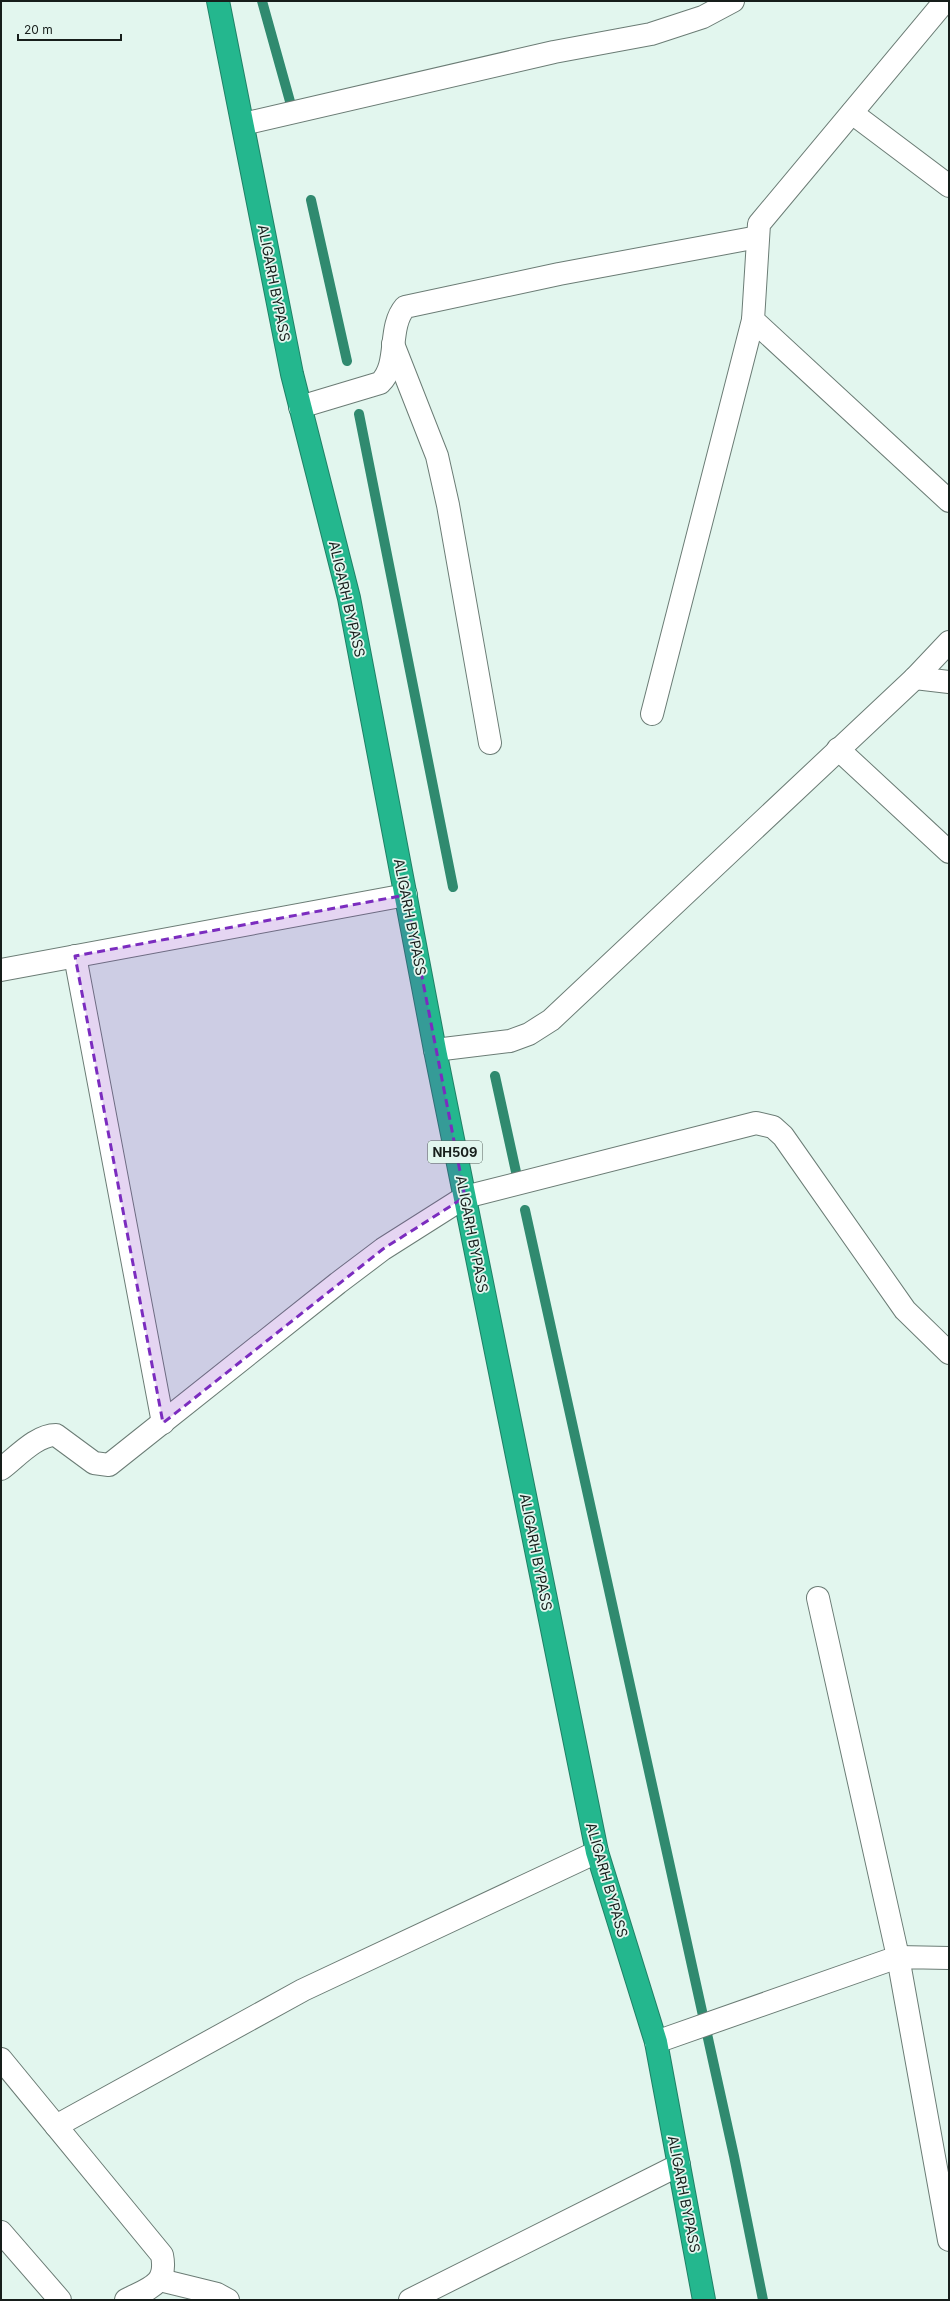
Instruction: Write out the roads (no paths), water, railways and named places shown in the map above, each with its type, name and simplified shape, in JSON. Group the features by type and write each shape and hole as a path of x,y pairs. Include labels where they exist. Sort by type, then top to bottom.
{"highway":[{"name":"ALIGARH BYPASS","path":"218,1 300,407 349,598 435,1050 596,1852 656,2042 704,2300"}],"street":[{"path":"243,124 554,52 651,34 703,17 733,1"},
{"path":"652,714 753,320 759,224 945,1"},
{"path":"852,113 949,186"},
{"path":"300,407 380,383 387,376 397,322 405,307 559,274 758,238"},
{"path":"753,320 949,501"},
{"path":"393,344 437,456 448,505 490,743"},
{"path":"435,1050 510,1041 529,1034 551,1020 915,678 949,642"},
{"path":"915,678 949,682"},
{"path":"838,749 949,852"},
{"path":"1,970 406,895"},
{"path":"75,956 163,1423"},
{"path":"1,1469 40,1438 49,1435 56,1435 94,1463 109,1465 378,1253 464,1197 756,1123 773,1127 783,1136 905,1310 949,1353"},
{"path":"818,1598 898,1957 949,2240"},
{"path":"56,2126 303,1990 596,1852"},
{"path":"656,2042 898,1957 949,1958"},
{"path":"1,2059 162,2255 164,2268 160,2280 126,2300"},
{"path":"410,2300 679,2165"},
{"path":"1,2232 60,2300"},
{"path":"160,2280 217,2294 228,2300"}],"waterway":[{"path":"262,1 291,105"},
{"path":"311,200 347,361"},
{"path":"359,414 453,887"},
{"path":"495,1076 518,1181"},
{"path":"525,1210 734,2156 763,2300"}]}
